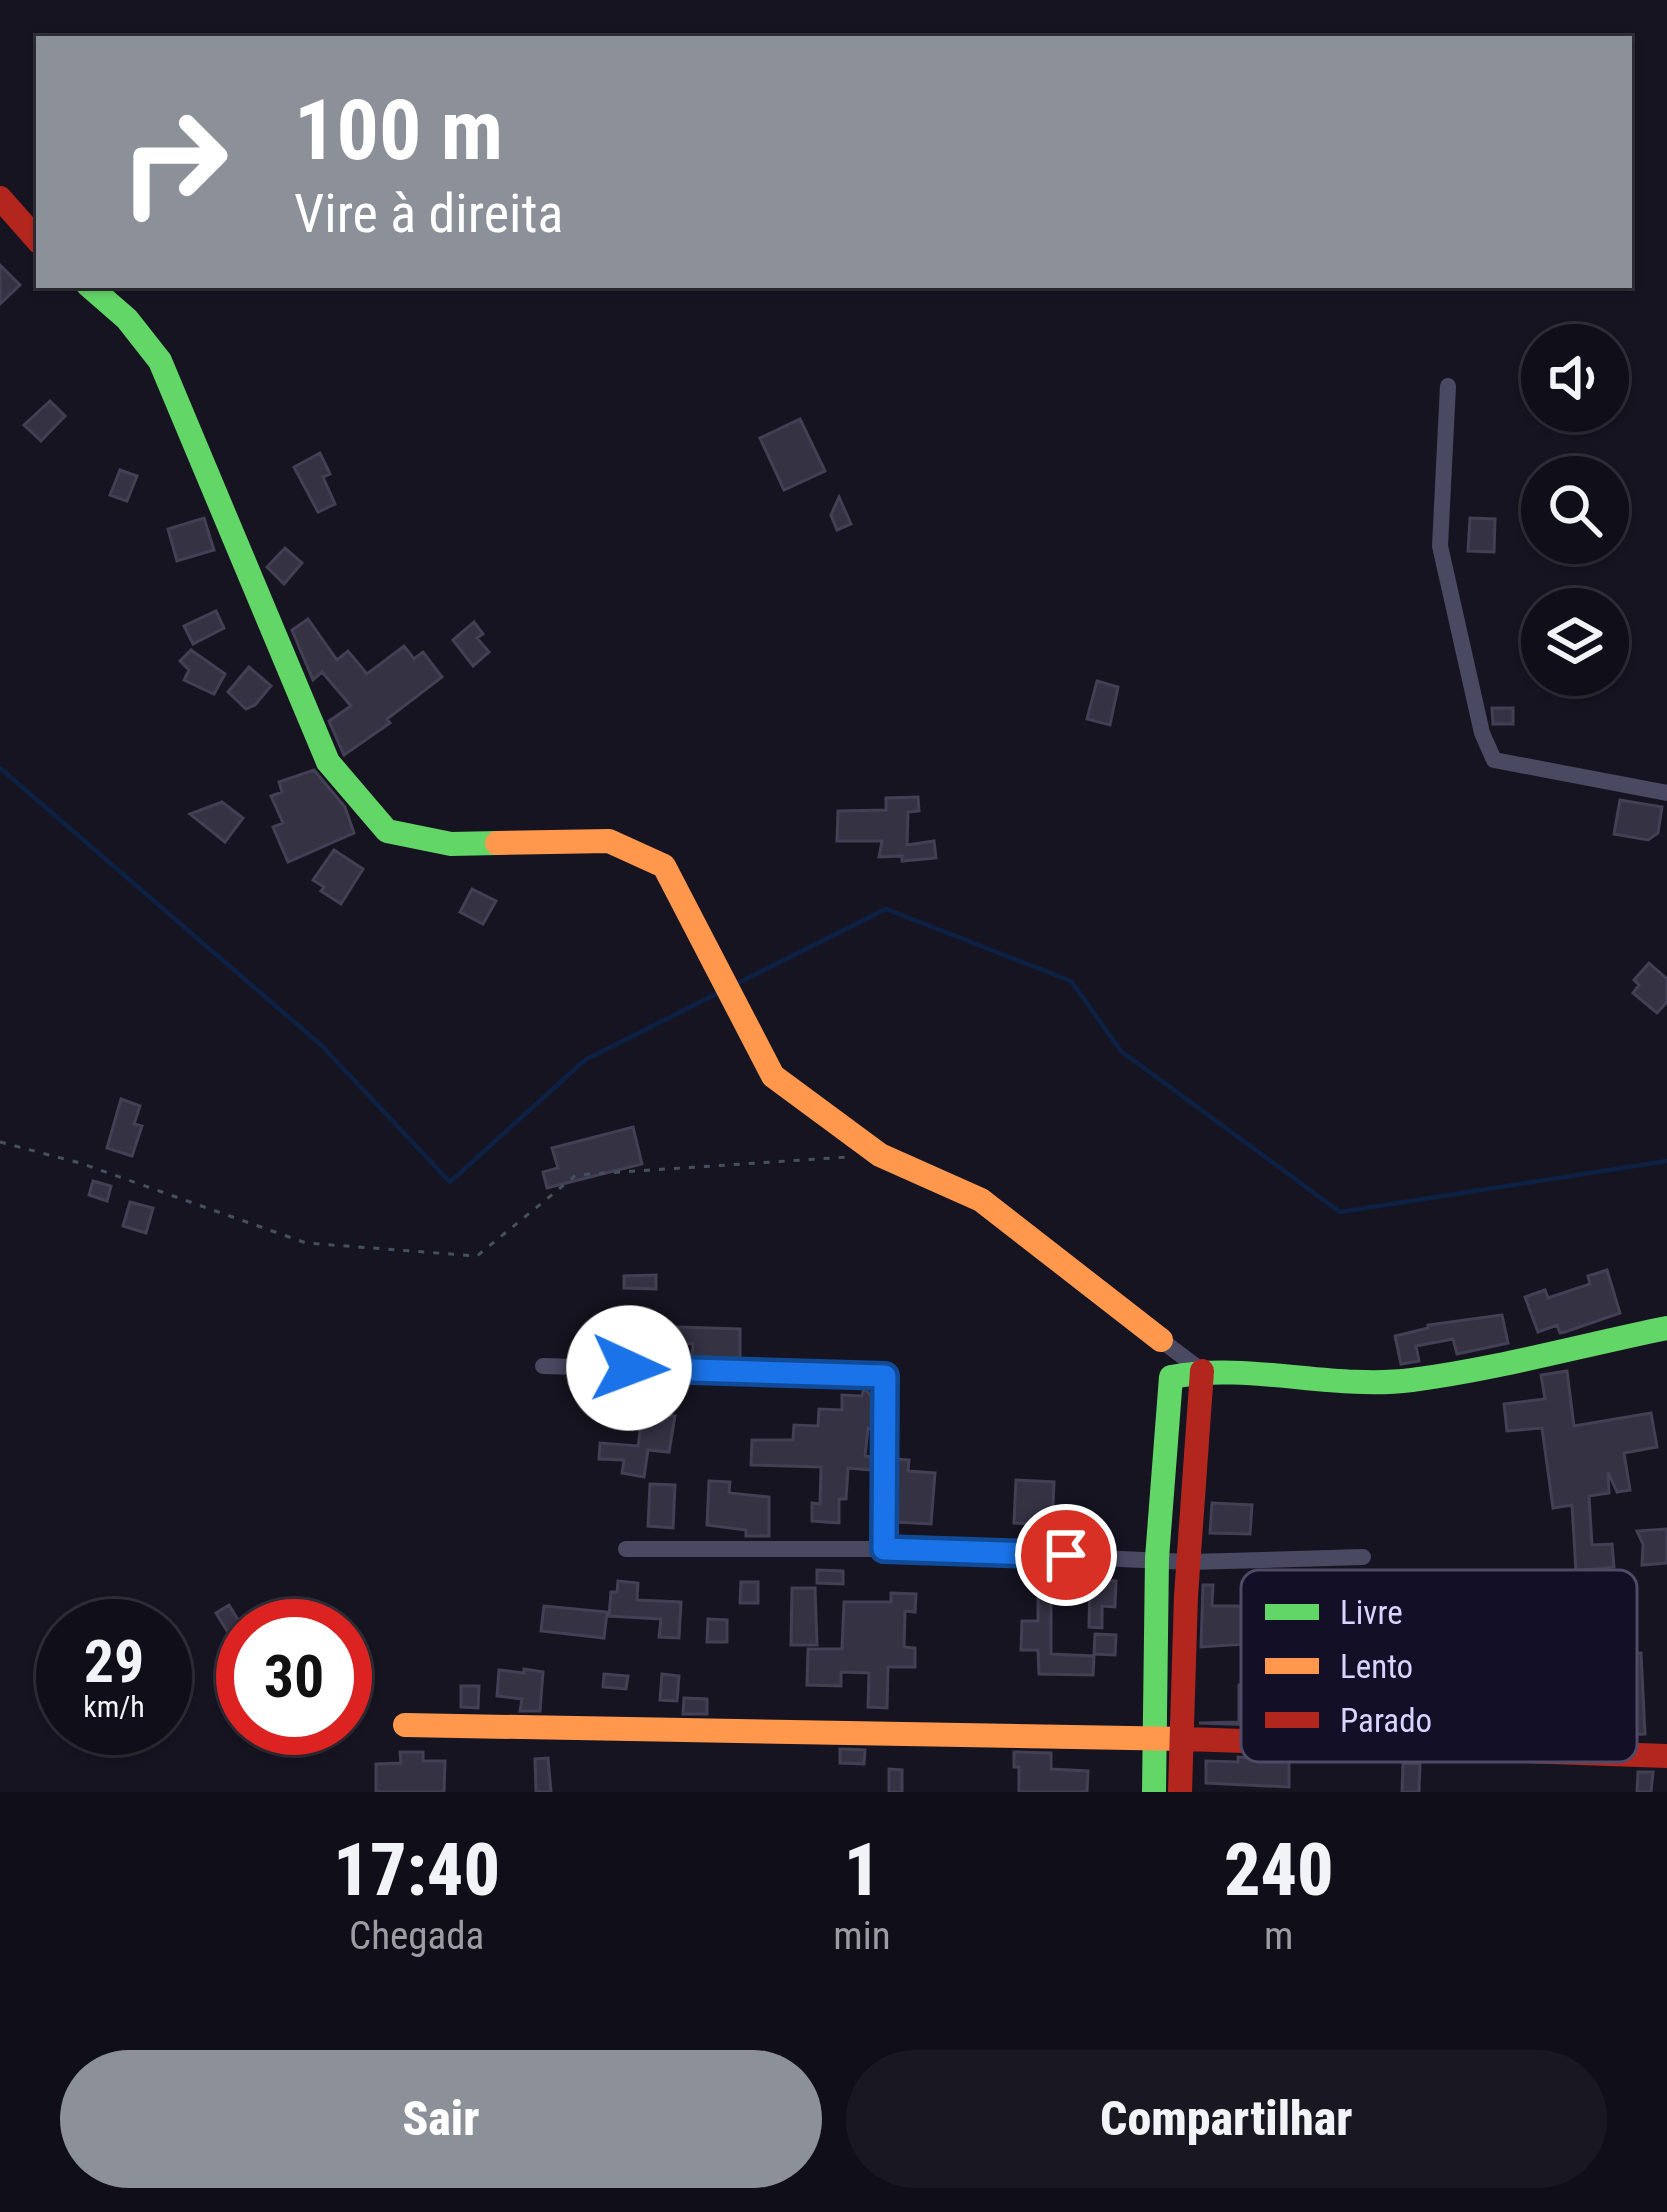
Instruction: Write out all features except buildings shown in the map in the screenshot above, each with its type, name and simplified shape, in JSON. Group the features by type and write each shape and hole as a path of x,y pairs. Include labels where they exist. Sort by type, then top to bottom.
{"street":[{"path":"0,198 36,239"},
{"path":"91,288 127,319 160,361 328,762 387,831 452,844 609,841 664,866 773,1076 880,1155 981,1200 1202,1371"},
{"path":"1448,386 1440,546 1482,733 1494,760 1667,793"},
{"path":"1171,1377 1202,1371 1310,1381 1410,1380 1667,1328"},
{"path":"1154,1792 1157,1558 1171,1377 1161,1340"},
{"path":"544,1366 885,1376 884,1549"},
{"path":"1180,1792 1185,1622 1202,1371"},
{"path":"626,1549 884,1549 1190,1562 1363,1557"},
{"path":"405,1725 1241,1741"},
{"path":"1637,1755 1667,1756"}],"path":[{"path":"0,1142 80,1163 306,1243 477,1256 576,1174 880,1155"}],"waterway":[{"path":"0,768 321,1045 450,1182 585,1060 718,993"},
{"path":"734,985 886,909 1071,981 1121,1051 1340,1212 1667,1161"}],"traffic: fast":[{"path":"91,288 127,319 160,361 328,762 387,831 451,844 497,843"},
{"path":"1154,1792 1157,1558 1171,1377 1230,1373 1352,1382 1412,1380 1667,1328"}],"traffic: slow":[{"path":"497,843 609,841 664,866 773,1076 880,1155 981,1200 1161,1340"},
{"path":"405,1725 1186,1739"}],"traffic: jam":[{"path":"0,198 36,239"},
{"path":"1180,1792 1186,1596 1202,1371"},
{"path":"1186,1739 1241,1741"},
{"path":"1637,1755 1667,1756"}],"route":[{"path":"629,1368 885,1376 884,1549 1066,1555"}]}
